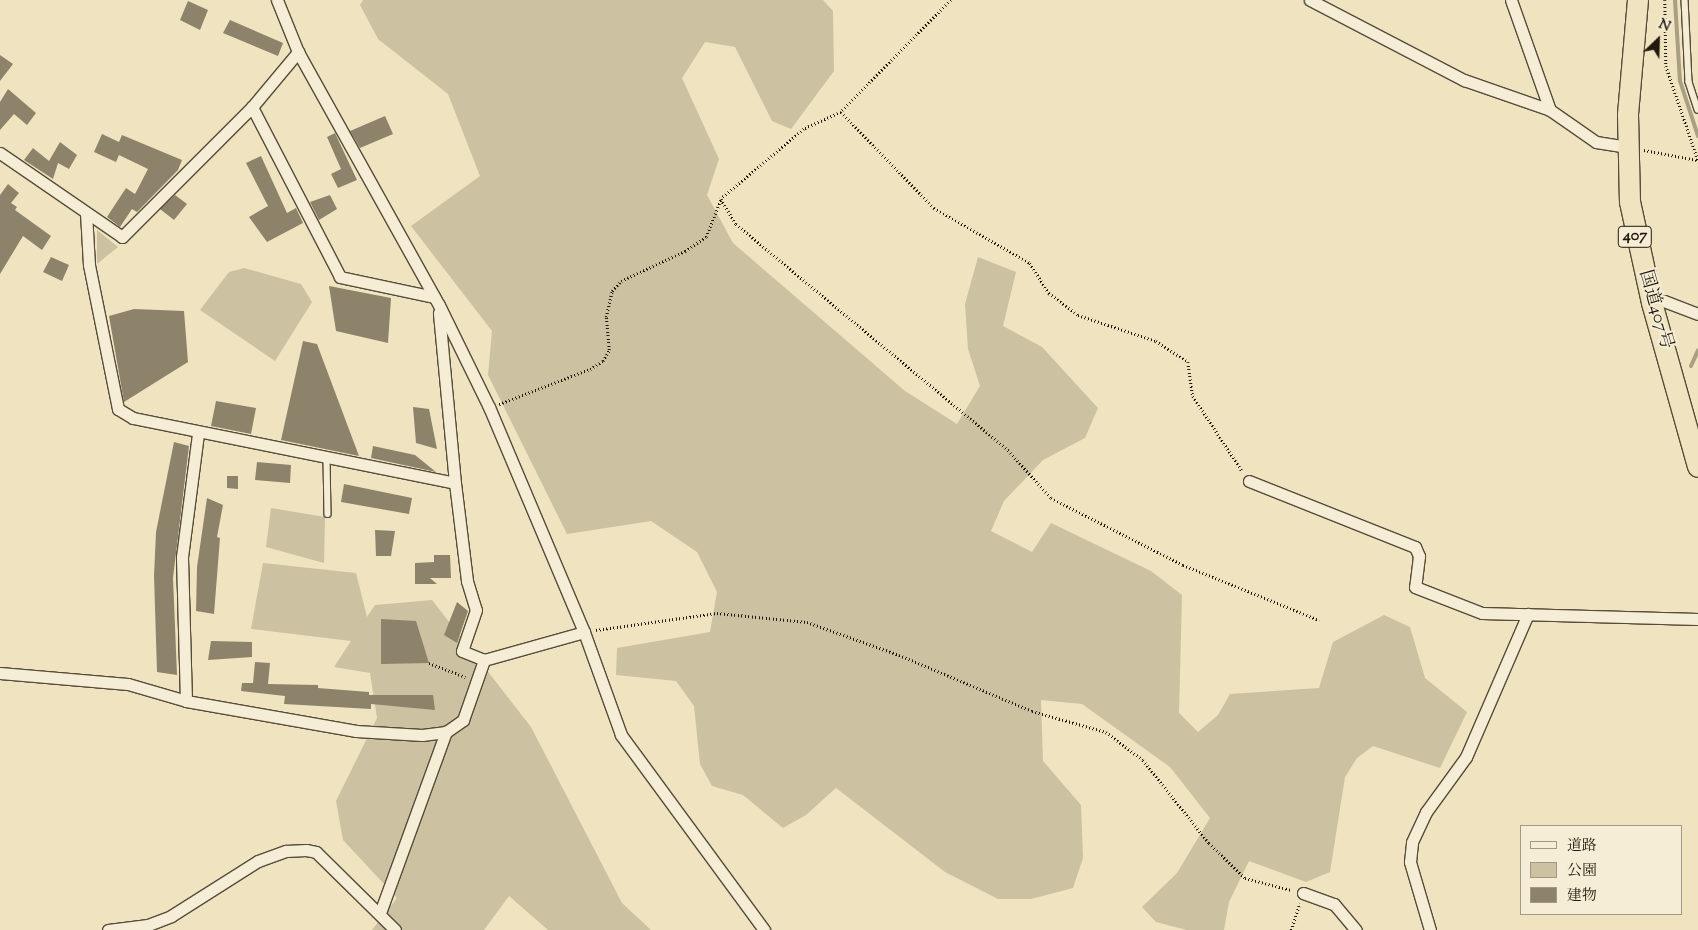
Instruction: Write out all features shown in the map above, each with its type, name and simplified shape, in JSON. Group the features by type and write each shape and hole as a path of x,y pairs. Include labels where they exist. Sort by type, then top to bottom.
{"highway":[{"name":"国道407号","path":"1638,0 1628,147 1634,234 1652,303 1694,435 1698,467"}],"street":[{"path":"277,0 298,52 436,301 489,407 584,632 621,735 764,930"},
{"path":"1310,0 1464,80 1550,110 1596,142 1628,147"},
{"path":"1511,0 1550,110"},
{"path":"0,153 122,237 252,107 298,52"},
{"path":"252,107 340,276 436,301"},
{"path":"86,212 89,265 118,409 133,418 198,433 455,483"},
{"path":"436,301 467,581 476,610 462,651 484,660 584,632"},
{"path":"1652,303 1664,301 1698,314"},
{"path":"186,701 182,558 198,433"},
{"path":"1249,481 1415,547 1419,556 1415,587 1482,613 1698,619"},
{"path":"1430,930 1410,862 1412,842 1426,812 1466,757 1528,614"},
{"path":"0,673 128,684 186,701 356,731 415,734 446,732 463,720 484,660"},
{"path":"380,913 446,732"},
{"path":"108,930 148,926 171,916 258,861 286,852 306,850 316,852 380,913 395,930"},
{"path":"1303,893 1334,904 1356,930"}],"lane":[{"path":"1685,0 1689,82 1698,110"},
{"path":"328,458 328,514"}],"path":[{"path":"489,407 590,369 603,361 610,350 606,317 612,291 621,281 685,251 706,237 721,199 804,129 841,112 952,0"},
{"path":"1628,147 1698,160 1666,66 1665,0"},
{"path":"841,112 934,208 1030,263 1050,293 1078,315 1156,341 1188,362 1193,396 1249,481"},
{"path":"721,199 736,224 1008,450 1051,498 1182,565 1319,620"},
{"path":"584,632 717,613 763,616 807,622 899,655 1032,711 1106,732 1143,760 1209,843 1245,878 1303,893 1291,930"},
{"path":"429,663 476,681"}],"green space":[{"path":"363,0 823,0 833,11 834,71 791,129 772,121 735,47 705,42 682,78 719,159 707,195 733,243 905,391 957,424 980,386 968,349 965,304 978,257 1016,272 1003,326 1042,347 1098,408 1085,438 1043,460 1004,501 991,531 1032,552 1051,523 1151,571 1182,595 1179,713 1198,732 1218,715 1230,694 1319,688 1333,642 1384,615 1410,627 1425,678 1467,712 1440,768 1373,746 1357,758 1345,777 1330,872 1306,882 1249,861 1229,902 1224,930 1187,930 1156,922 1142,907 1177,873 1210,818 1170,767 1082,704 1041,700 1043,761 1081,805 1083,858 1073,888 1031,899 998,899 945,872 836,788 806,815 783,828 743,795 712,786 700,764 694,706 676,681 616,675 617,648 710,632 717,592 697,552 651,521 567,534 488,375 492,331 411,226 480,176 448,94 378,39 360,5"},
{"path":"97,230 118,247 97,264"},
{"path":"244,268 301,284 312,302 275,361 200,310 229,272"},
{"path":"271,508 325,517 324,563 266,547"},
{"path":"263,563 356,573 367,617 375,605 432,600 531,727 622,903 651,930 548,930 509,896 484,930 372,930 397,898 343,840 336,801 377,718 370,673 334,667 351,641 251,629"}],"building":[{"path":"188,1 208,10 200,30 180,20"},
{"path":"230,20 283,43 278,56 223,33"},
{"path":"0,55 13,64 0,81"},
{"path":"8,89 36,113 27,125 14,114 0,130 0,102"},
{"path":"385,116 393,134 360,148 350,131"},
{"path":"335,133 357,180 338,188 331,174 341,169 327,137"},
{"path":"102,134 119,142 122,135 182,160 178,170 137,212 132,209 120,227 107,217 126,188 135,194 148,169 119,155 116,162 94,152"},
{"path":"60,142 77,155 69,169 58,163 53,179 24,160 33,148 49,161"},
{"path":"261,156 287,213 296,208 303,223 267,242 249,217 268,206 246,163"},
{"path":"8,184 19,193 11,203 17,207 15,210 51,236 42,250 23,236 0,274 0,195"},
{"path":"175,195 187,204 174,220 160,209"},
{"path":"330,195 337,209 319,220 310,202"},
{"path":"51,257 69,265 62,281 43,272"},
{"path":"329,286 391,298 388,343 336,331"},
{"path":"134,309 184,311 188,362 124,402 109,316"},
{"path":"303,341 317,344 359,456 281,440"},
{"path":"216,401 256,408 251,434 211,426"},
{"path":"413,407 429,409 437,449 416,443"},
{"path":"174,442 189,446 173,578 177,675 157,672 154,576 156,532"},
{"path":"373,446 415,455 436,472 371,458"},
{"path":"257,462 291,465 290,483 255,480"},
{"path":"227,476 238,476 238,489 227,488"},
{"path":"344,484 412,498 409,514 341,502"},
{"path":"207,498 223,505 217,537 220,538 214,614 196,611 197,567"},
{"path":"375,530 395,531 391,556 376,556"},
{"path":"434,555 450,555 451,578 430,578 437,584 415,584 415,563 434,562"},
{"path":"457,602 468,611 457,643 444,635"},
{"path":"381,619 416,621 429,663 381,664"},
{"path":"211,641 252,642 252,657 208,660"},
{"path":"255,662 270,663 268,684 318,685 318,688 369,692 369,695 433,695 435,710 371,704 371,709 284,704 285,696 241,691 242,683 253,683"}],"waterway":[{"path":"1675,0 1680,81 1698,136"},
{"path":"1691,366 1698,350"}]}
